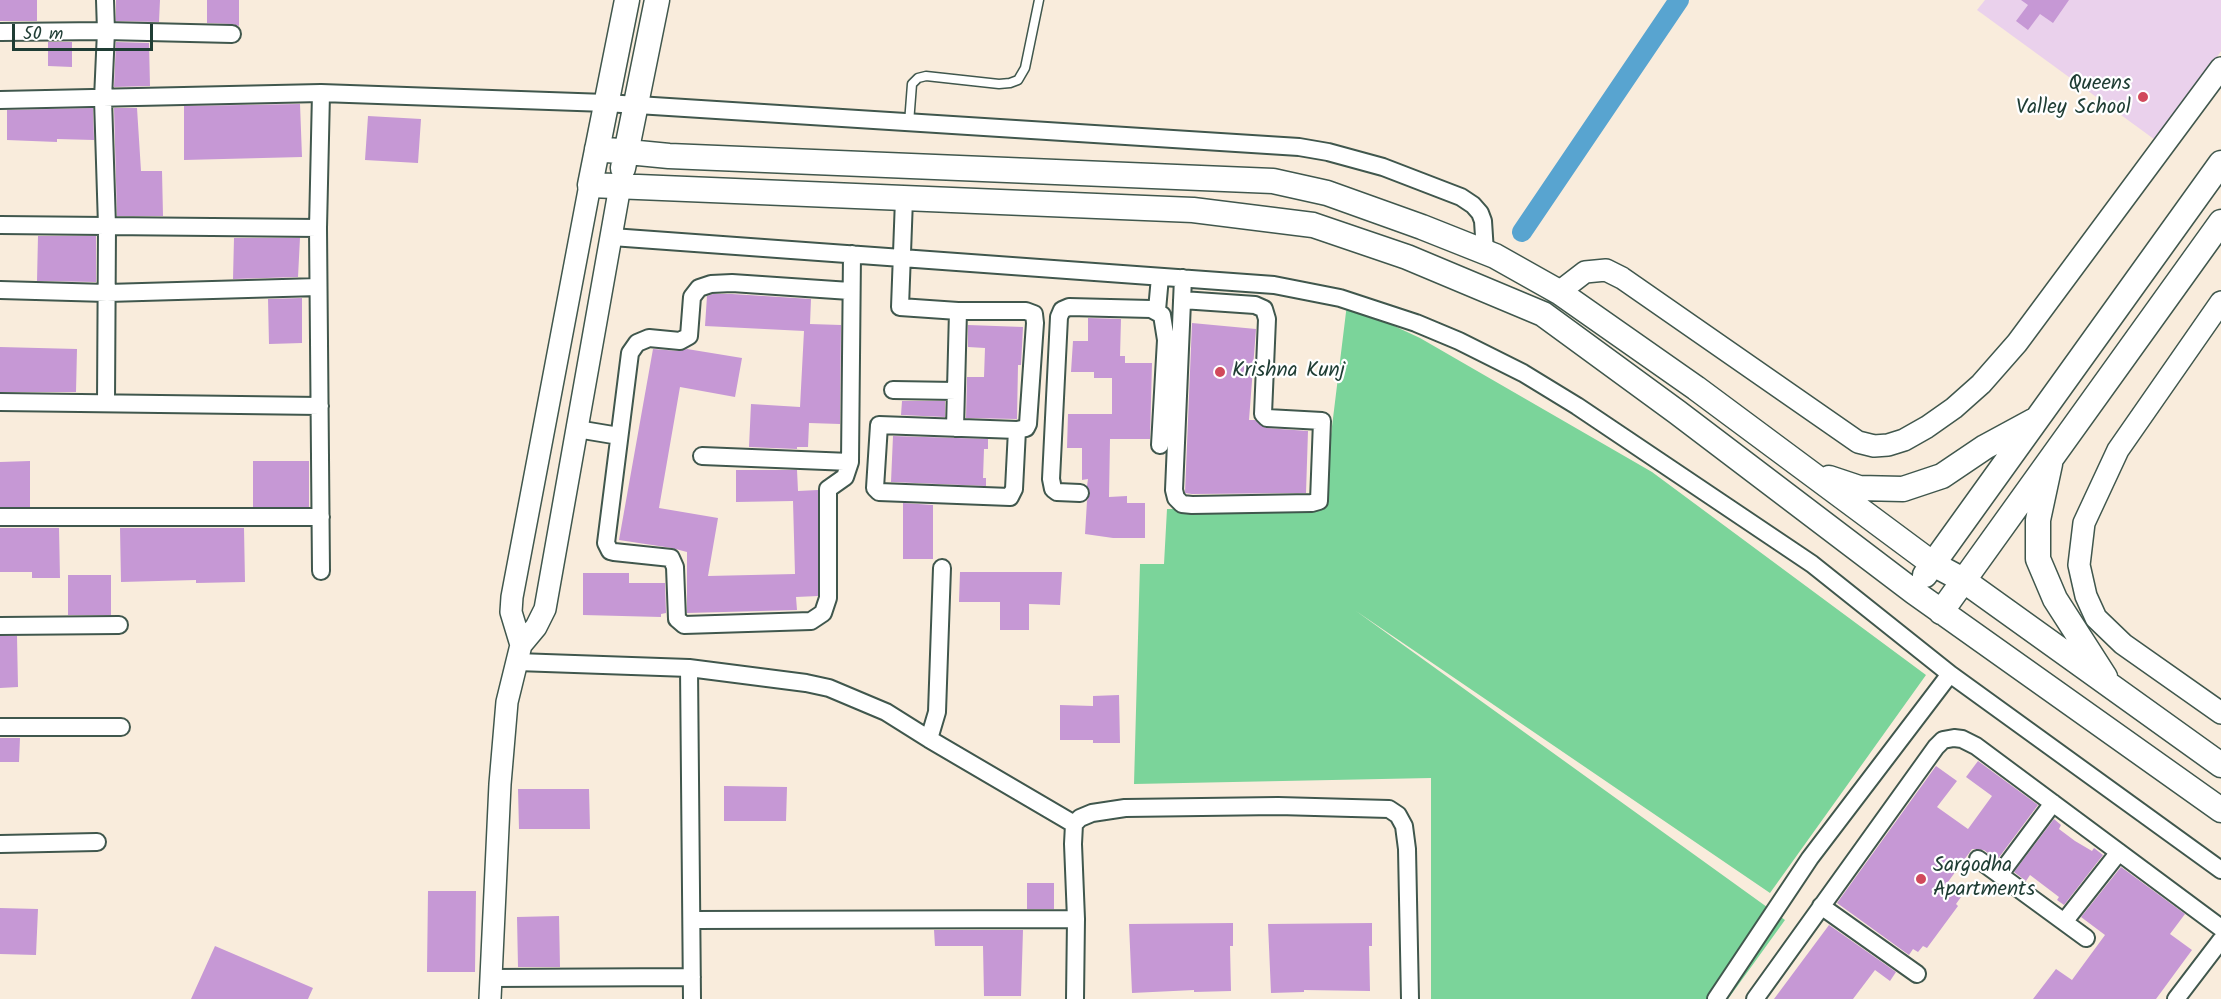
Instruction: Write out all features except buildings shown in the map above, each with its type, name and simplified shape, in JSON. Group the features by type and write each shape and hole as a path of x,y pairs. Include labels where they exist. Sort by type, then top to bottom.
{"main road":[{"path":"627,0 590,185 1193,210 1313,225 1407,257 1543,314 1677,412 1941,612 2221,810"},
{"path":"620,186 657,0"},
{"path":"597,149 669,156 1273,181 1328,194 1485,252 1559,292 1696,388 1933,564 1963,580 2221,765"},
{"path":"1914,592 2221,163"},
{"path":"1941,612 2221,222"},
{"path":"1807,470 1859,488 1903,489 1942,476 1985,447 2038,418"},
{"path":"2052,456 2038,520 2038,559 2055,599 2113,688"}],"street":[{"path":"105,0 103,99 107,226 105,402"},
{"path":"0,32 106,31 232,34"},
{"path":"1559,292 1585,272 1605,270 1622,278 1858,442 1874,446 1904,440 1954,408 1981,384 2017,343 2221,68"},
{"path":"321,93 318,228 321,571"},
{"path":"0,100 321,93 606,103 1299,147 1328,152 1383,167 1461,197 1480,213 1483,221 1485,252"},
{"path":"519,653 511,612 513,597 590,185"},
{"path":"620,186 545,609 537,627 519,653 507,702 490,989 692,977"},
{"path":"904,199 900,307 958,311 1026,311 1034,314 1028,424 1026,428 1017,430 879,425 875,488 883,492 1011,497 1014,489 1017,430"},
{"path":"0,225 318,228"},
{"path":"612,237 1274,285 1340,298 1416,322 1523,373 1577,405 1812,564 1950,674 2221,870"},
{"path":"850,291 732,283 711,284 699,288 692,297 689,336 680,341 649,338 637,343 630,352 606,537 607,547 614,552 671,558 675,567 676,619 684,625 811,621 823,613 828,598 828,489 845,477 850,462 852,254"},
{"path":"1160,277 1157,310 1164,319 1165,327 1160,445"},
{"path":"1182,300 1255,305 1264,309 1268,320 1263,414 1267,418 1322,421 1319,501 1192,505 1182,504 1176,498 1174,490 1182,300 1183,278"},
{"path":"0,290 107,293 318,286"},
{"path":"2221,302 2118,450 2084,523 2079,565 2085,596 2096,618 2123,644 2221,713"},
{"path":"1080,493 1057,492 1053,489 1051,479 1060,314 1062,310 1069,307 1157,310"},
{"path":"955,428 958,311"},
{"path":"892,390 956,391"},
{"path":"0,402 320,406"},
{"path":"577,429 619,436"},
{"path":"702,456 850,462"},
{"path":"0,517 321,517"},
{"path":"929,739 937,712 942,568"},
{"path":"0,626 119,625"},
{"path":"519,653 689,668 829,688 886,712 1074,824"},
{"path":"689,668 692,999"},
{"path":"1716,999 1810,858 1950,674"},
{"path":"0,727 121,728"},
{"path":"1755,999 1943,740 1962,739 1976,746 2221,928"},
{"path":"2000,874 2053,803"},
{"path":"1076,999 1074,824 1080,818 1092,813 1125,808 1278,806 1389,809 1398,815 1404,826 1407,849 1410,999"},
{"path":"0,844 98,842"},
{"path":"2064,922 2119,852"},
{"path":"1978,860 2086,938"},
{"path":"1821,906 1917,974"},
{"path":"693,920 1076,919"},
{"path":"2176,999 2221,940"}],"lane":[{"path":"909,123 912,84 918,78 926,76 999,84 1018,80 1025,68 1039,0"}],"shaded area":[{"name":"Queens Valley School","path":"1985,0 2221,0 2221,51 2158,142 1977,10"}],"green space":[{"path":"1347,304 1420,338 1652,472 1926,675 1770,893 1356,611 1785,920 1728,999 1431,999 1431,778 1134,784 1140,564 1164,564 1167,509 1322,508"}],"waterway":[{"path":"1522,232 1679,0"}],"place":[{"name":"Queens Valley School","path":"2143,97"},
{"name":"Krishna Kunj","path":"1220,372"},
{"name":"Sargodha Apartments","path":"1921,879"}]}
